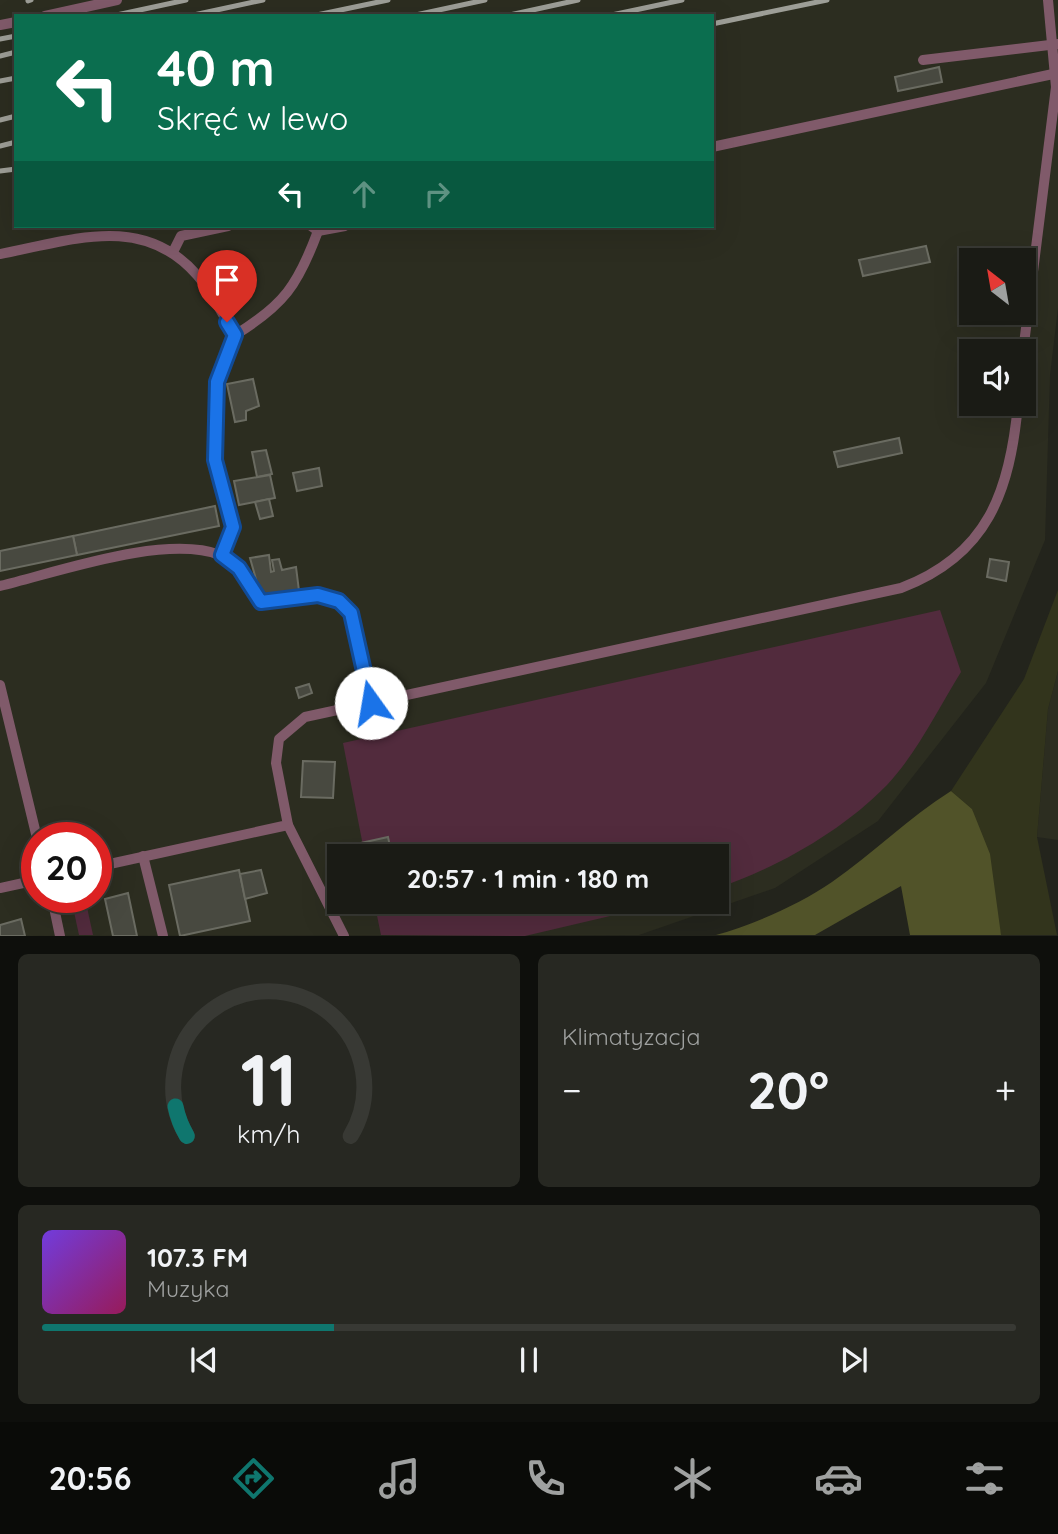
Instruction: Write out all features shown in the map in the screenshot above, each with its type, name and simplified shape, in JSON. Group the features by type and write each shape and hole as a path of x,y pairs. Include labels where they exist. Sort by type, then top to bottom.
{"lane":[{"path":"54,14 117,0"},
{"path":"1025,339 1055,87 1055,45 1048,0"},
{"path":"923,60 1055,45"},
{"path":"714,147 1054,74"},
{"path":"173,253 181,236 219,228"},
{"path":"222,555 233,527 215,460 217,382 235,335 266,316 302,274 314,229"},
{"path":"0,254 109,234 140,238 173,253 199,276 235,335"},
{"path":"339,935 288,825 276,763 279,739 305,717 901,588 931,577 967,549 990,519 1004,488 1016,416"},
{"path":"0,586 154,549 189,547 222,555 239,568 261,602 318,595 339,601 351,613 371,703"},
{"path":"0,685 33,822"},
{"path":"112,863 288,825"},
{"path":"143,856 163,936"},
{"path":"0,888 21,883"},
{"path":"55,913 60,936"}],"shaded area":[{"path":"0,0 1058,0 1058,308 1050,375 1045,540 986,683 878,821 775,888 729,904 729,844 327,844 327,914 700,914 639,935 0,936"},
{"path":"940,610 961,672 908,759 869,802 829,833 786,859 729,884 729,844 363,844 343,743"},
{"path":"1058,671 1058,840 1037,837 1048,709"},
{"path":"74,913 88,913 93,935 79,935"},
{"path":"377,914 619,914 525,936 381,935"}],"green space":[{"path":"1058,590 1058,671 1048,709 1037,837 1057,935 1001,935 972,809 951,791 1024,679"},
{"path":"951,791 972,809 990,854 1001,935 910,935 901,886 815,935 716,935 745,926 806,898 847,871"}],"building":[{"path":"939,67 942,82 898,91 895,77"},
{"path":"926,246 930,262 863,276 859,260"},
{"path":"253,379 259,406 246,411 246,420 235,422 227,384"},
{"path":"899,438 902,453 838,467 834,452"},
{"path":"266,450 272,474 257,477 252,452"},
{"path":"319,468 322,486 297,491 293,473"},
{"path":"270,475 275,498 239,505 234,481"},
{"path":"269,499 273,516 260,519 255,502"},
{"path":"215,506 219,526 77,555 73,536"},
{"path":"73,536 77,555 0,571 0,551"},
{"path":"269,555 271,572 274,571 272,560 279,559 282,570 296,567 299,591 261,597 250,558"},
{"path":"990,559 1009,562 1006,581 987,577"},
{"path":"309,684 312,693 299,698 296,688"},
{"path":"303,761 335,762 333,798 301,797"},
{"path":"388,837 389,844 356,844"},
{"path":"239,870 250,921 180,936 169,885"},
{"path":"261,870 267,893 245,899 240,874"},
{"path":"128,893 137,936 113,936 108,913 112,913 112,897"},
{"path":"21,919 25,936 0,936 0,925"}],"railway":[{"path":"121,14 186,0"},
{"path":"198,14 263,0"},
{"path":"322,14 388,0"},
{"path":"420,14 485,0"},
{"path":"514,14 578,0"},
{"path":"616,14 682,0"},
{"path":"714,24 827,0"},
{"path":"0,39 14,36"},
{"path":"0,56 14,52"},
{"path":"0,81 14,78"},
{"path":"0,120 14,116"},
{"path":"0,146 14,142"},
{"path":"0,171 14,169"}],"route":[{"path":"227,322 235,335 217,382 215,460 233,527 222,555 239,568 261,602 318,595 339,601 351,613 371,703"}]}
